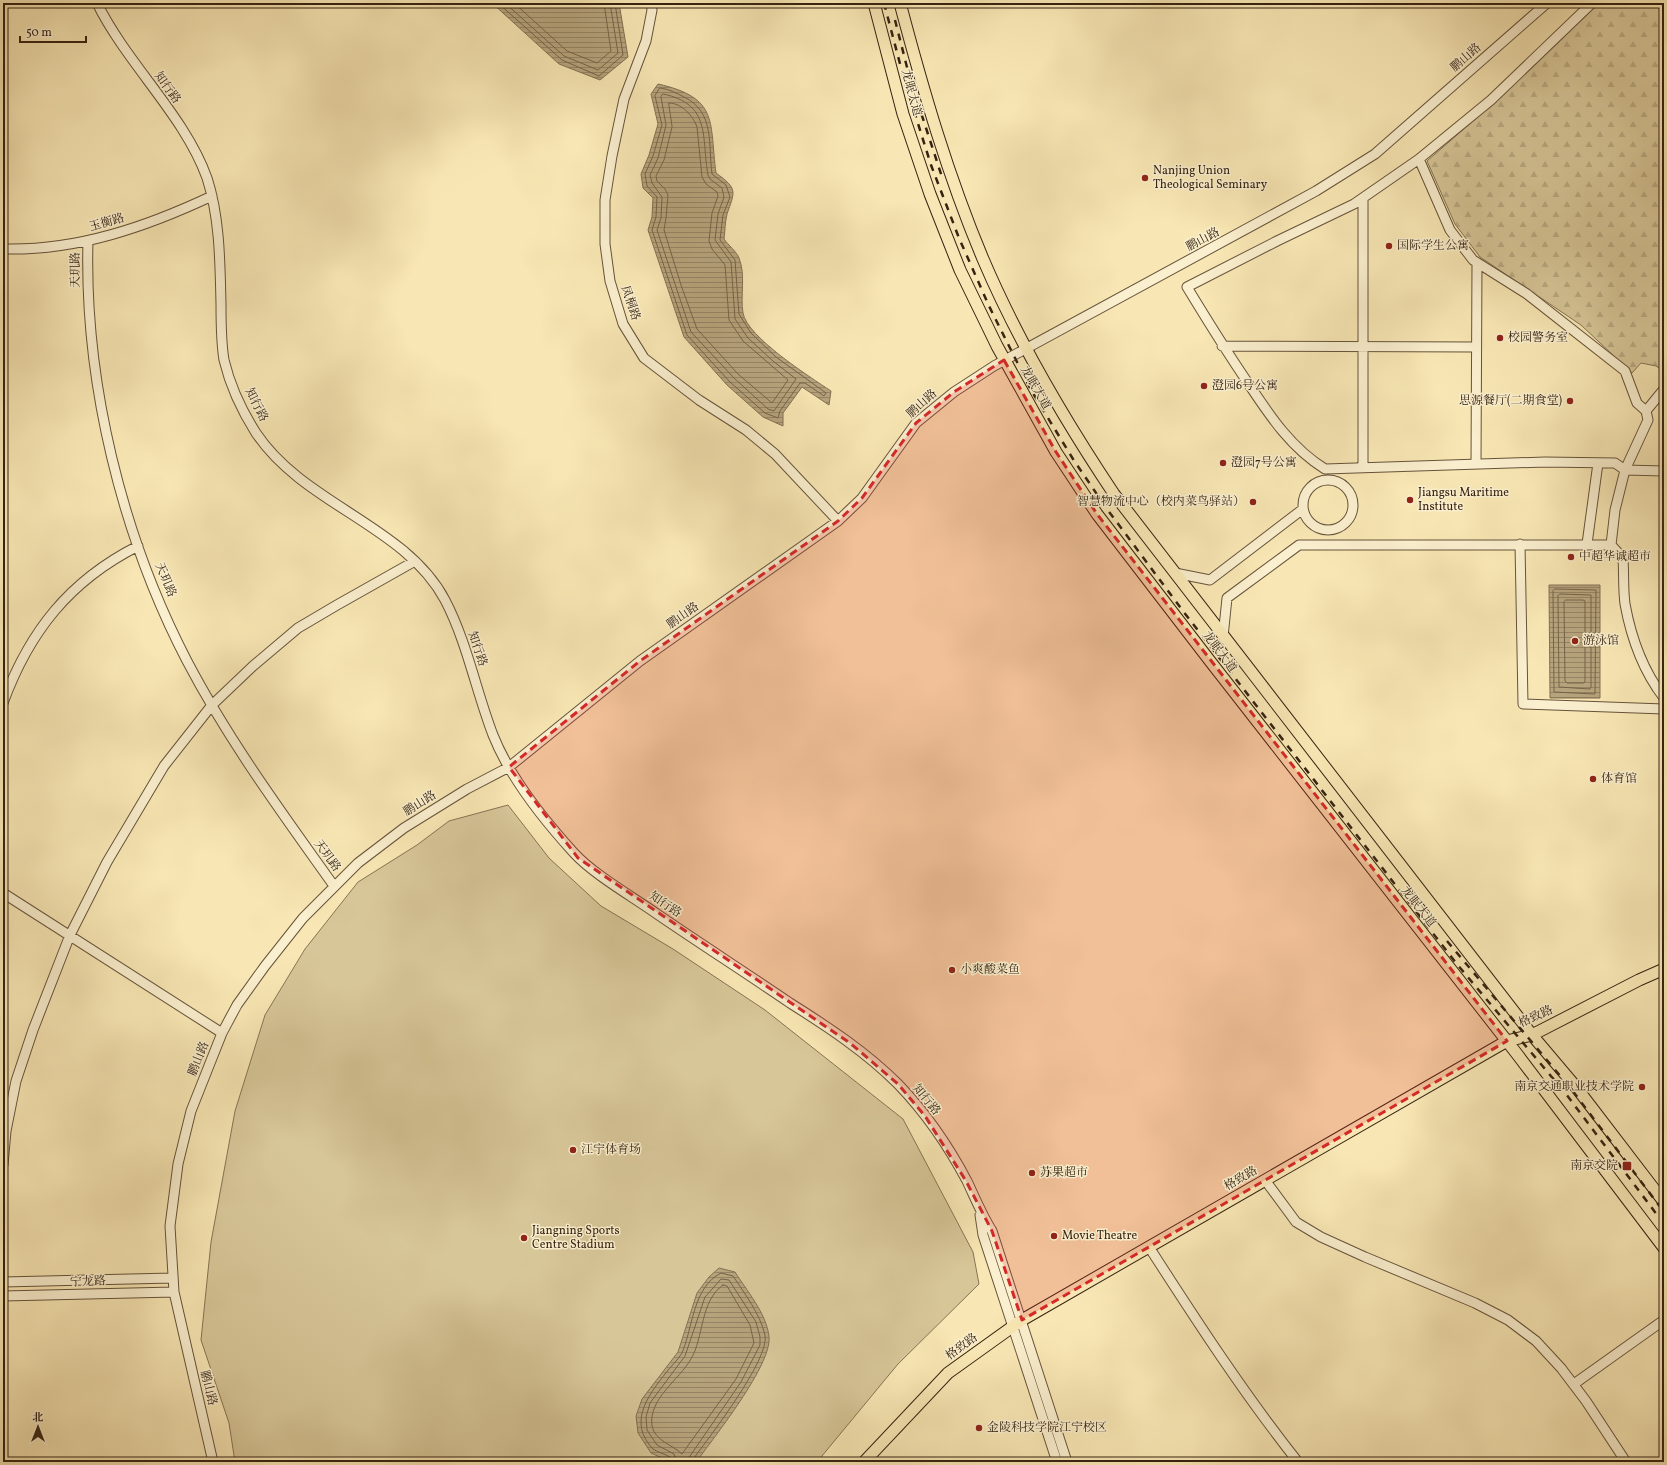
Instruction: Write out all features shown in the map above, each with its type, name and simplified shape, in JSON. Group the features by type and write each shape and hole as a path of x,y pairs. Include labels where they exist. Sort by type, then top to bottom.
{"main road":[{"name":"龙眠大道","path":"874,3 903,114 930,194 960,270 1004,360 1056,452 1097,514 1507,1042 1664,1248"},
{"name":"龙眠大道","path":"900,3 927,106 953,183 983,260 1027,348 1073,432 1114,494 1532,1036 1576,1087 1664,1202"},
{"name":"格致路","path":"864,1462 948,1373 1018,1323 1507,1042 1532,1036 1639,980 1664,969"}],"street":[{"name":"知行路","path":"97,3 122,47 165,104 194,149 207,177 215,211 220,270 224,361 239,403 255,432 273,456 291,473 384,536 415,561 430,578 444,598 455,624 494,739 524,791 578,858 626,893 850,1043 898,1084 925,1116 951,1154 980,1211 983,1235 1018,1323 1067,1462"},
{"name":"凤桐路","path":"651,3 652,10 646,41 624,99 612,156 605,200 606,244 610,281 623,324 644,358 699,400 746,430 775,454 838,521"},
{"name":"鹏山路","path":"213,1462 172,1278 170,1226 178,1164 191,1111 222,1033 237,1005 265,966 303,918 358,863 404,828 467,789 509,767 640,662 838,521 862,498 916,423 954,392 1004,360 1221,244 1348,172 1375,154 1547,3"},
{"path":"1592,3 1491,100 1419,159 1354,204 1187,287 1222,346 1278,428 1310,460 1325,469 1476,464 1615,463 1625,470 1664,471"},
{"path":"1419,159 1450,230 1473,260 1527,294 1625,371 1637,403 1646,411 1648,420 1625,470 1615,510 1611,545"},
{"name":"玉衡路","path":"3,249 88,241 169,216 212,196"},
{"path":"1363,198 1363,467"},
{"name":"天玑路","path":"88,241 87,282 95,366 112,460 138,546 187,660 212,705 257,777 334,886"},
{"path":"1476,464 1477,263"},
{"path":"1222,346 1476,347"},
{"path":"1646,411 1664,389"},
{"path":"1587,544 1598,463"},
{"path":"1324,480 1325,469"},
{"path":"1324,480 1339,482 1346,487 1353,501 1353,510 1350,518 1340,526 1327,530 1311,524 1303,509 1305,493 1316,482 1324,480"},
{"path":"1175,573 1210,580 1303,509"},
{"path":"1327,530 1327,545"},
{"path":"1520,544 1523,704 1664,709"},
{"path":"1224,636 1227,598 1299,545 1611,545 1623,558 1625,604 1637,648 1654,684 1664,698"},
{"path":"3,703 14,674 44,623 91,575 115,558 138,546"},
{"path":"3,1165 6,1131 16,1081 33,1030 70,935 107,862 134,814 164,766 212,705 253,666 298,628 415,561"},
{"path":"3,893 222,1033"},
{"path":"1265,1180 1296,1222 1321,1236 1476,1303 1508,1320 1536,1341 1574,1384 1626,1462"},
{"path":"1149,1247 1203,1330 1274,1431 1298,1462"},
{"name":"宁龙路","path":"3,1282 172,1278"},
{"name":"宁龙路","path":"3,1296 174,1292"},
{"path":"1574,1384 1664,1320"},
{"name":"知行路","path":"1018,1323 1057,1462"}],"highlighted area":[{"path":"1004,360 1056,452 1097,514 1507,1041 1022,1320 992,1231 966,1181 925,1116 898,1084 850,1043 578,858 509,767 640,661 838,521 862,498 916,423 954,392"}],"green space":[{"path":"1599,3 1664,3 1664,369 1662,370 1656,366 1641,363 1632,373 1581,325 1480,257 1455,224 1427,161 1488,108"},
{"name":"江宁体育场","path":"508,805 549,858 601,906 673,949 765,1010 903,1119 973,1252 979,1284 898,1364 817,1462 235,1462 229,1423 201,1340 211,1242 235,1111 265,1015 305,949 358,882 417,845 449,821"}],"water":[{"path":"492,3 619,3 628,57 600,80 559,64"},
{"path":"658,84 678,90 692,97 702,105 708,115 713,140 716,173 728,183 733,191 732,200 726,217 724,239 736,253 741,265 743,278 742,306 747,323 767,345 831,391 829,405 802,387 783,413 783,426 763,417 727,385 684,337 648,230 652,217 653,198 643,188 641,174 649,155 658,124 651,94"},
{"name":"游泳馆","path":"1549,585 1600,585 1600,698 1550,698"},
{"path":"719,1268 735,1272 755,1302 767,1327 769,1336 768,1348 762,1364 741,1400 697,1461 671,1462 651,1453 638,1433 636,1416 642,1399 678,1352 697,1293 709,1277"}],"railway":[{"path":"884,3 904,79 931,165 959,238 989,306 1031,390 1073,459 1107,509 1183,611 1456,963 1566,1094 1664,1224"},
{"path":"895,20 910,79 942,177"},
{"path":"1447,941 1572,1090 1664,1212"}],"place":[{"name":"Nanjing Union Theological Seminary","path":"1145,178"},
{"name":"国际学生公寓","path":"1389,246"},
{"name":"校园警务室","path":"1500,338"},
{"name":"澄园6号公寓","path":"1204,386"},
{"name":"思源餐厅(二期食堂)","path":"1570,401"},
{"name":"澄园7号公寓","path":"1223,463"},
{"name":"Jiangsu Maritime Institute","path":"1410,500"},
{"name":"智慧物流中心（校内菜鸟驿站）","path":"1253,502"},
{"name":"中超华诚超市","path":"1571,557"},
{"name":"游泳馆","path":"1575,641"},
{"name":"体育馆","path":"1593,779"},
{"name":"小爽酸菜鱼","path":"952,970"},
{"name":"南京交通职业技术学院","path":"1642,1087"},
{"name":"江宁体育场","path":"573,1150"},
{"name":"南京交院","path":"1627,1166"},
{"name":"苏果超市","path":"1032,1173"},
{"name":"Movie Theatre","path":"1054,1236"},
{"name":"Jiangning Sports Centre Stadium","path":"524,1238"},
{"name":"金陵科技学院江宁校区","path":"979,1428"}]}
